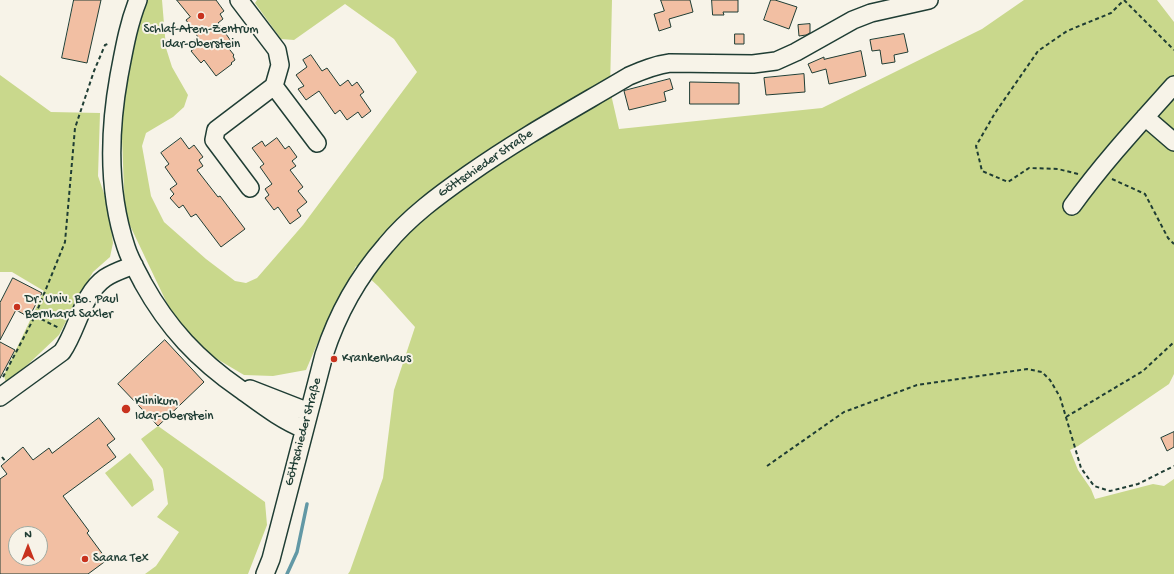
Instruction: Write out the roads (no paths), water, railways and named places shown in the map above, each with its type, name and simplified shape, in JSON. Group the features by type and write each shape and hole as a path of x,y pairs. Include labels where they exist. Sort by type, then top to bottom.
{"street":[{"path":"138,0 132,16 114,104 112,151 115,191 119,221 126,249 159,310 172,328 196,354 228,380 285,420 304,429"},
{"path":"239,0 277,50 280,65 274,86 216,130 214,140 250,188"},
{"name":"Göttschieder Straße","path":"265,574 271,559 304,429 324,355 332,332 355,287 372,262 386,244 425,207 451,186 534,131 629,76 658,64 754,64 776,61 796,52 853,20 871,13 929,0"},
{"path":"1072,206 1093,177 1174,85"},
{"path":"274,86 317,144"},
{"path":"1146,117 1174,142"},
{"path":"2,396 62,352 69,342 83,307 94,289 106,278 122,269 134,265"},
{"path":"228,380 309,412"}],"waterway":[{"path":"287,574 297,552 307,504"}],"place":[{"name":"Schlaf-Atem-Zentrum Idar-Oberstein","path":"201,16"},
{"name":"Dr. Univ. Bo. Paul Bernhard Saxler","path":"17,307"},
{"name":"Krankenhaus","path":"334,359"},
{"name":"Klinikum Idar-Oberstein","path":"126,409"},
{"name":"Saana Tex","path":"85,559"}]}
